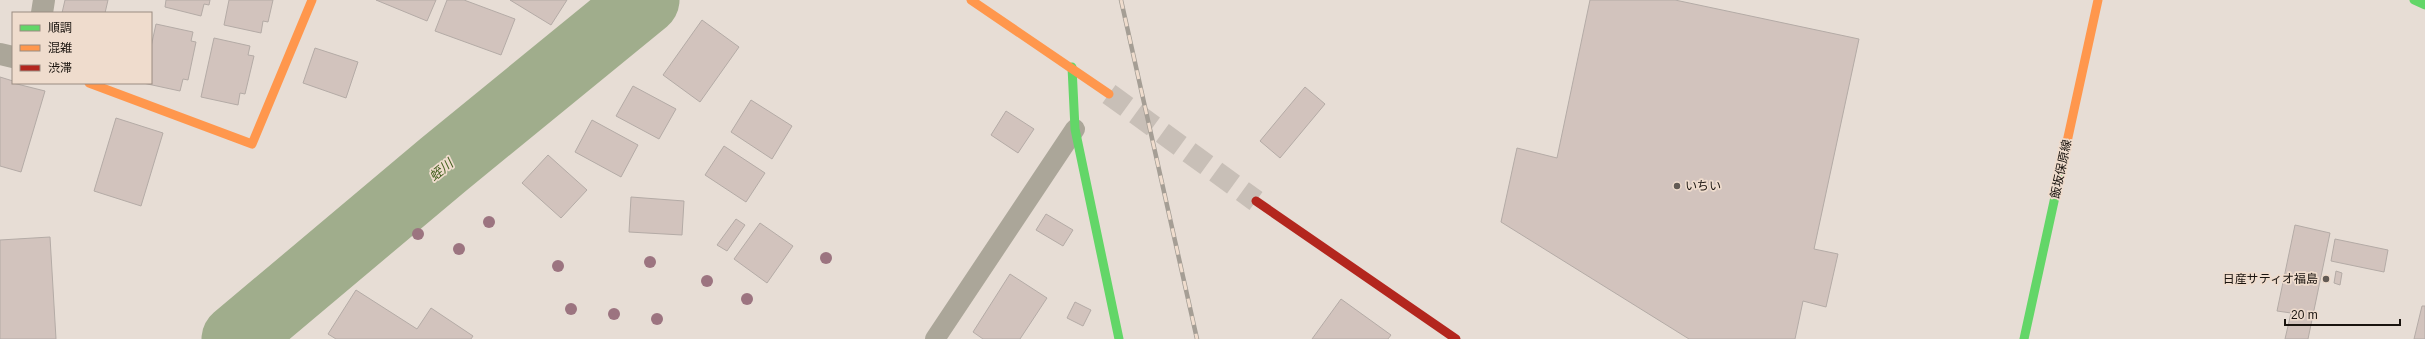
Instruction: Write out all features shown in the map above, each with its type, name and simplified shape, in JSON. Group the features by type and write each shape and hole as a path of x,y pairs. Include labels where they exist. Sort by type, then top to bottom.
{"main road":[{"path":"92,84 252,144 312,0"},
{"path":"971,0 1072,67 1109,94"},
{"name":"飯坂保原線","path":"2024,339 2098,0"},
{"path":"2414,0 2425,5"},
{"path":"1072,67 1075,129 1119,339"},
{"path":"1256,201 1456,339"}],"street":[{"path":"42,12 44,0"},
{"path":"0,54 12,57"}],"lane":[{"path":"935,339 1075,129"}],"building":[{"path":"65,0 108,0 105,12 62,12"},
{"path":"166,0 210,0 209,5 204,4 201,16 165,7"},
{"path":"229,0 273,0 268,22 263,21 261,33 224,25"},
{"path":"376,0 436,0 427,21"},
{"path":"447,0 464,0 515,19 501,55 435,31"},
{"path":"510,0 567,0 551,25"},
{"path":"1590,0 1675,0 1859,39 1814,249 1838,254 1826,307 1803,301 1795,339 1689,339 1501,222 1517,148 1557,158"},
{"path":"702,20 739,47 700,102 663,75"},
{"path":"156,24 193,32 191,41 196,42 188,80 183,79 180,91 148,84 152,84 152,42"},
{"path":"214,38 250,46 248,55 254,56 245,94 240,93 238,105 201,97"},
{"path":"315,48 358,62 346,98 303,83"},
{"path":"0,77 12,81 12,84 45,91 21,172 0,166"},
{"path":"633,86 676,109 659,139 616,116"},
{"path":"1305,87 1325,104 1280,158 1260,141"},
{"path":"751,100 792,126 772,159 731,132"},
{"path":"1006,111 1034,129 1018,153 991,135"},
{"path":"116,118 163,133 141,206 94,191"},
{"path":"592,120 638,145 621,177 575,152"},
{"path":"724,146 765,173 746,202 705,175"},
{"path":"548,155 587,190 561,218 522,183"},
{"path":"631,197 684,201 682,235 629,232"},
{"path":"1046,214 1073,230 1063,246 1036,230"},
{"path":"736,219 745,225 727,251 717,245"},
{"path":"760,223 793,246 767,283 734,259"},
{"path":"2295,225 2330,233 2308,339 2285,339 2291,313 2277,311"},
{"path":"50,237 56,339 0,339 0,240"},
{"path":"2335,239 2388,250 2384,272 2331,261"},
{"path":"2336,271 2342,273 2340,285 2334,283"},
{"path":"1010,274 1047,298 1020,339 983,339 973,332"},
{"path":"356,290 417,329 431,308 473,336 471,339 336,339 328,334"},
{"path":"1341,299 1391,335 1388,339 1312,339"},
{"path":"1075,302 1091,310 1083,326 1067,318"},
{"path":"2422,306 2425,306 2425,339 2414,339"}],"waterway":[{"name":"蛭川","path":"236,339 443,165 645,0"}],"tunnel":[{"path":"1109,94 1256,201"}],"railway":[{"path":"1121,0 1197,339"}],"traffic: fast":[{"path":"2414,0 2425,5"},
{"path":"1072,67 1075,129 1119,339"},
{"path":"2024,339 2065,151"}],"traffic: slow":[{"path":"92,84 252,144 312,0"},
{"path":"971,0 1109,94"},
{"path":"2065,151 2098,0"}],"traffic: jam":[{"path":"1256,201 1456,339"}],"place":[{"name":"いちい","path":"1677,186"},
{"name":"日産サティオ福島","path":"2326,279"}]}
